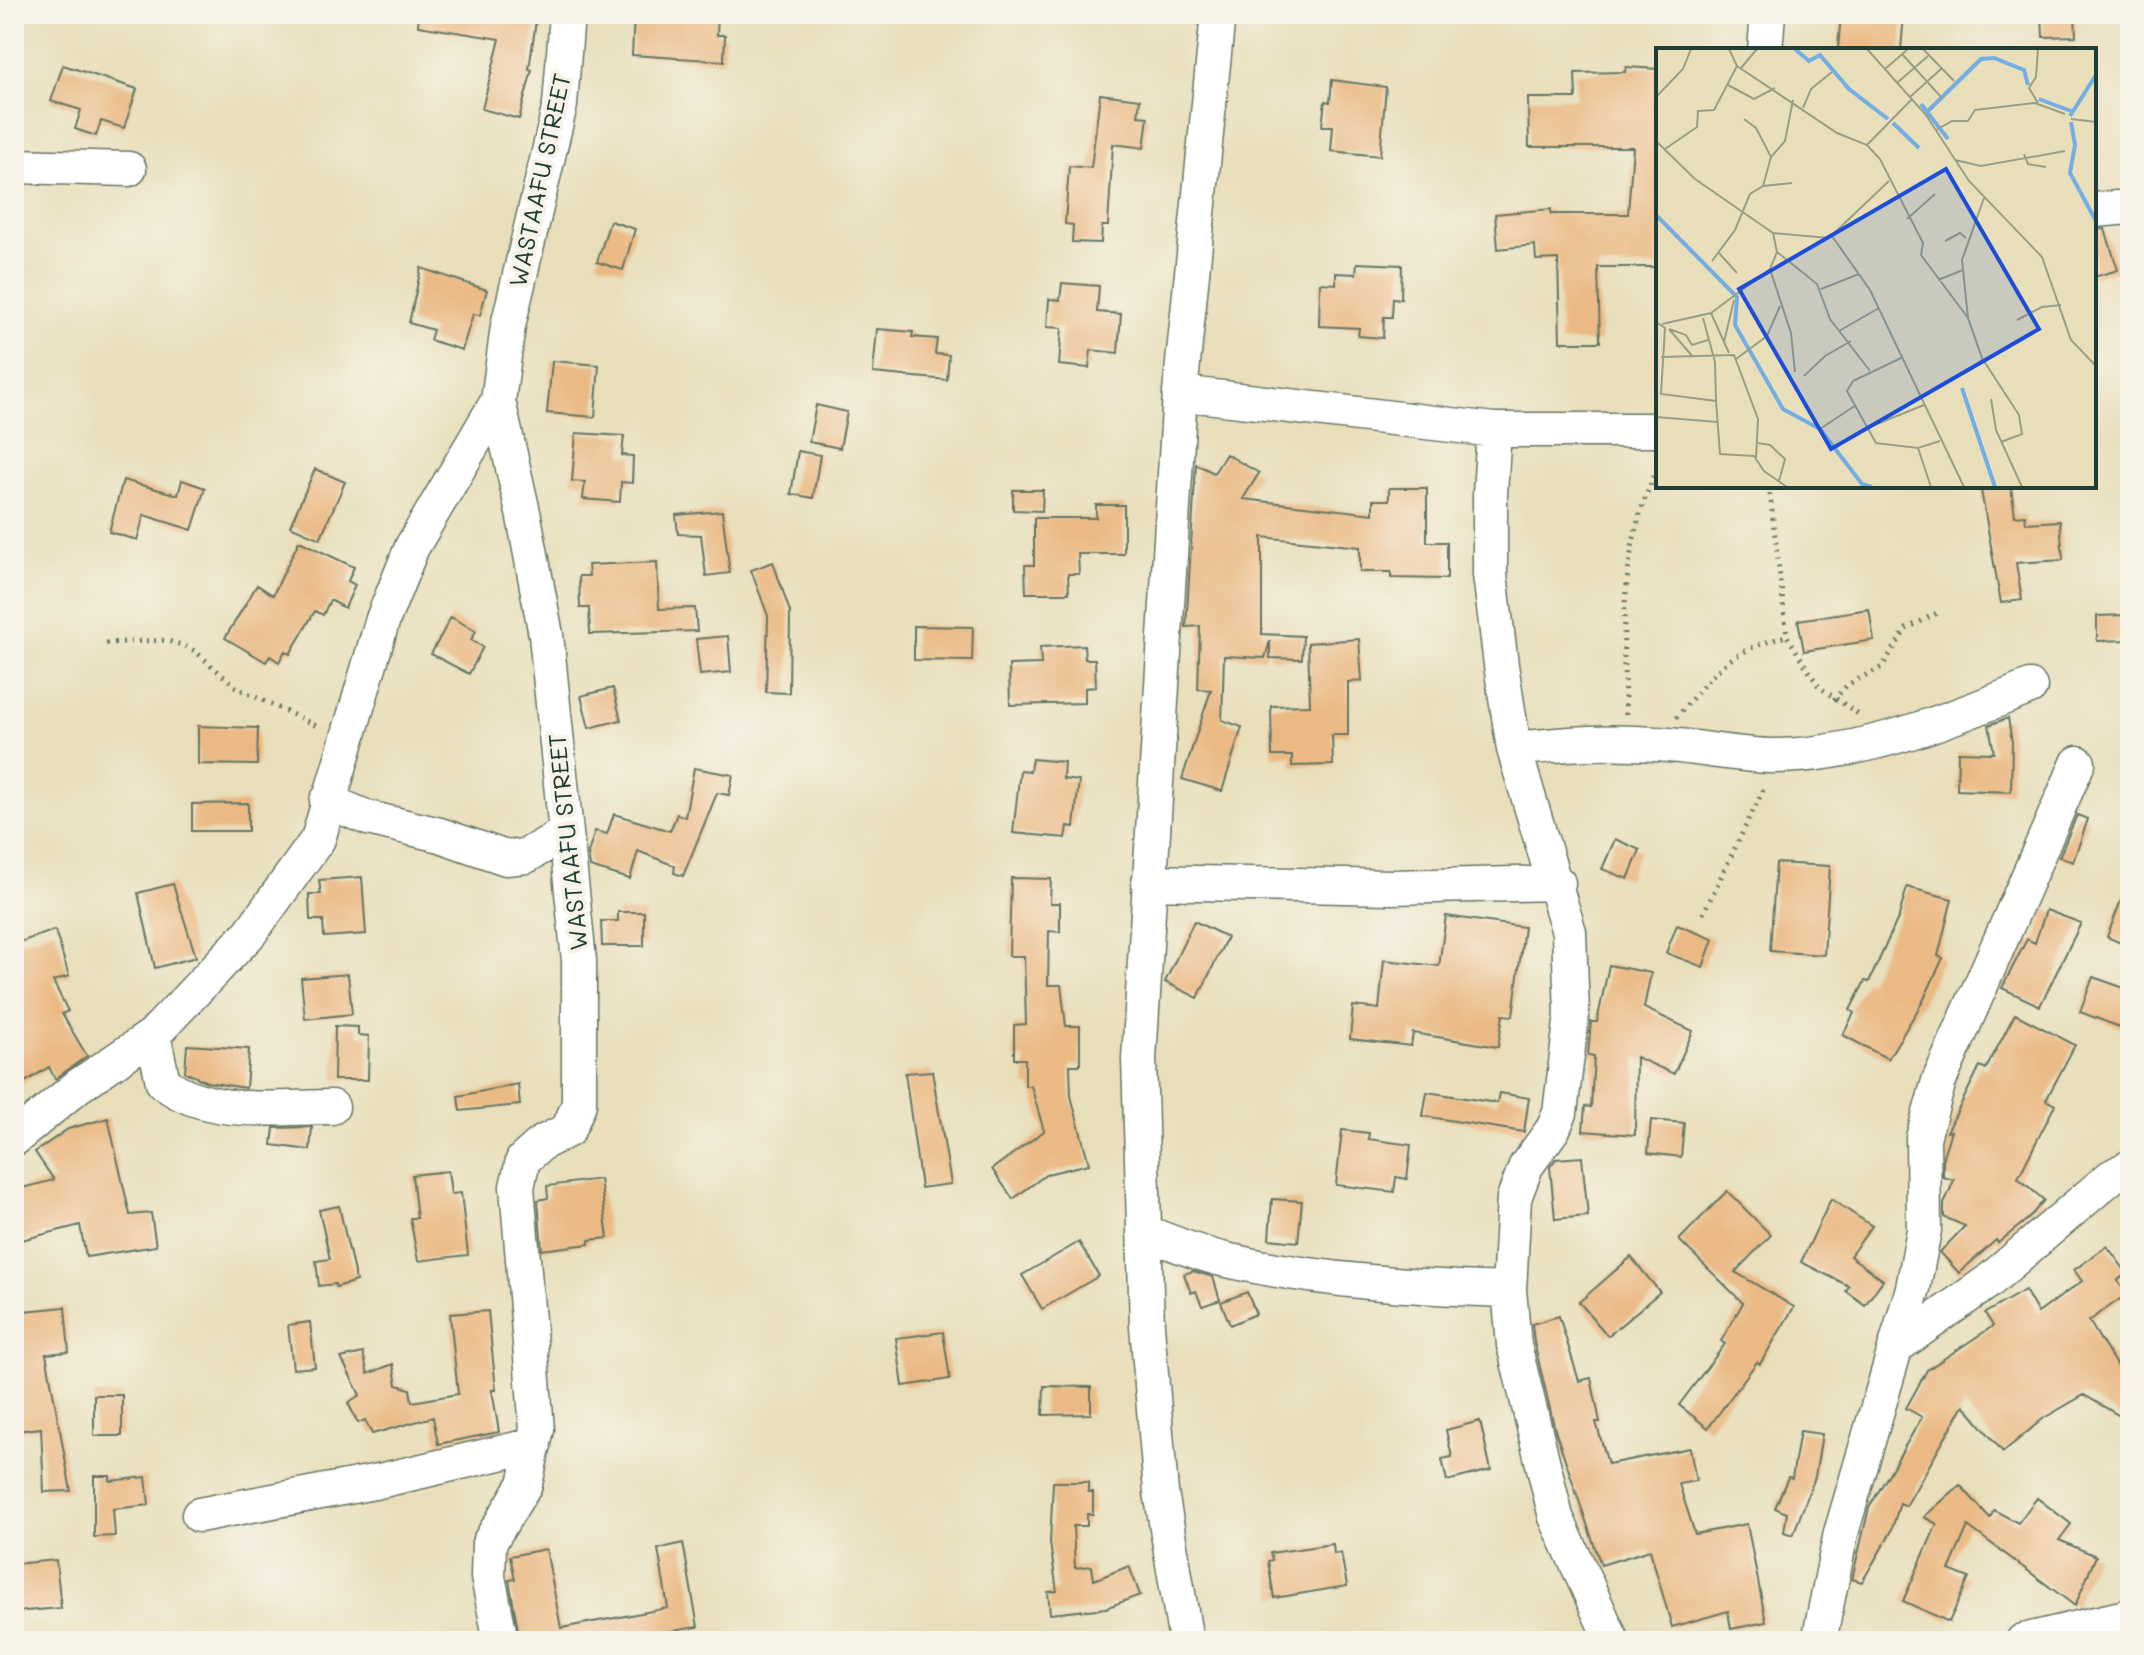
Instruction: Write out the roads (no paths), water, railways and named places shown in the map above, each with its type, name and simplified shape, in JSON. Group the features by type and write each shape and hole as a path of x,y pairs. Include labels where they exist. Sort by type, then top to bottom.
{"street":[{"name":"WASTAAFU STREET","path":"501,1641 488,1577 489,1543 525,1484 537,1429 517,1187 523,1160 542,1143 568,1130 579,1104 579,961 546,635 498,401 508,326 560,105 567,14"},
{"path":"1186,1641 1161,1492 1147,1326 1139,1059 1180,393 1218,14"},
{"path":"1765,48 1768,14"},
{"path":"14,166 129,169"},
{"path":"2096,210 2130,207"},
{"path":"1180,393 1494,430 1656,430"},
{"path":"14,1139 78,1086 153,1035 250,933 318,839 383,619 412,547 498,401"},
{"path":"1494,430 1490,574 1514,749 1558,883 1569,932 1572,1014 1560,1113 1553,1129 1526,1166 1514,1198 1509,1290 1514,1345 1556,1517 1612,1641"},
{"path":"1514,749 1574,743 1641,744 1779,756 1893,736 1958,717 2030,687"},
{"path":"1819,1641 1841,1533 1913,1288 1924,1230 1923,1138 1939,1081 2078,763"},
{"path":"327,801 368,818 440,835 506,858 526,856 566,833"},
{"path":"1149,882 1392,887 1558,883"},
{"path":"153,1035 163,1082 187,1098 230,1107 332,1107"},
{"path":"1896,1347 1989,1281 2111,1177 2130,1167"},
{"path":"1144,1232 1224,1260 1322,1276 1432,1287 1509,1290"},
{"path":"199,1515 379,1481 534,1445"},
{"path":"2023,1641 2130,1616"}],"waterway":[{"path":"2129,14 2130,21"}]}
